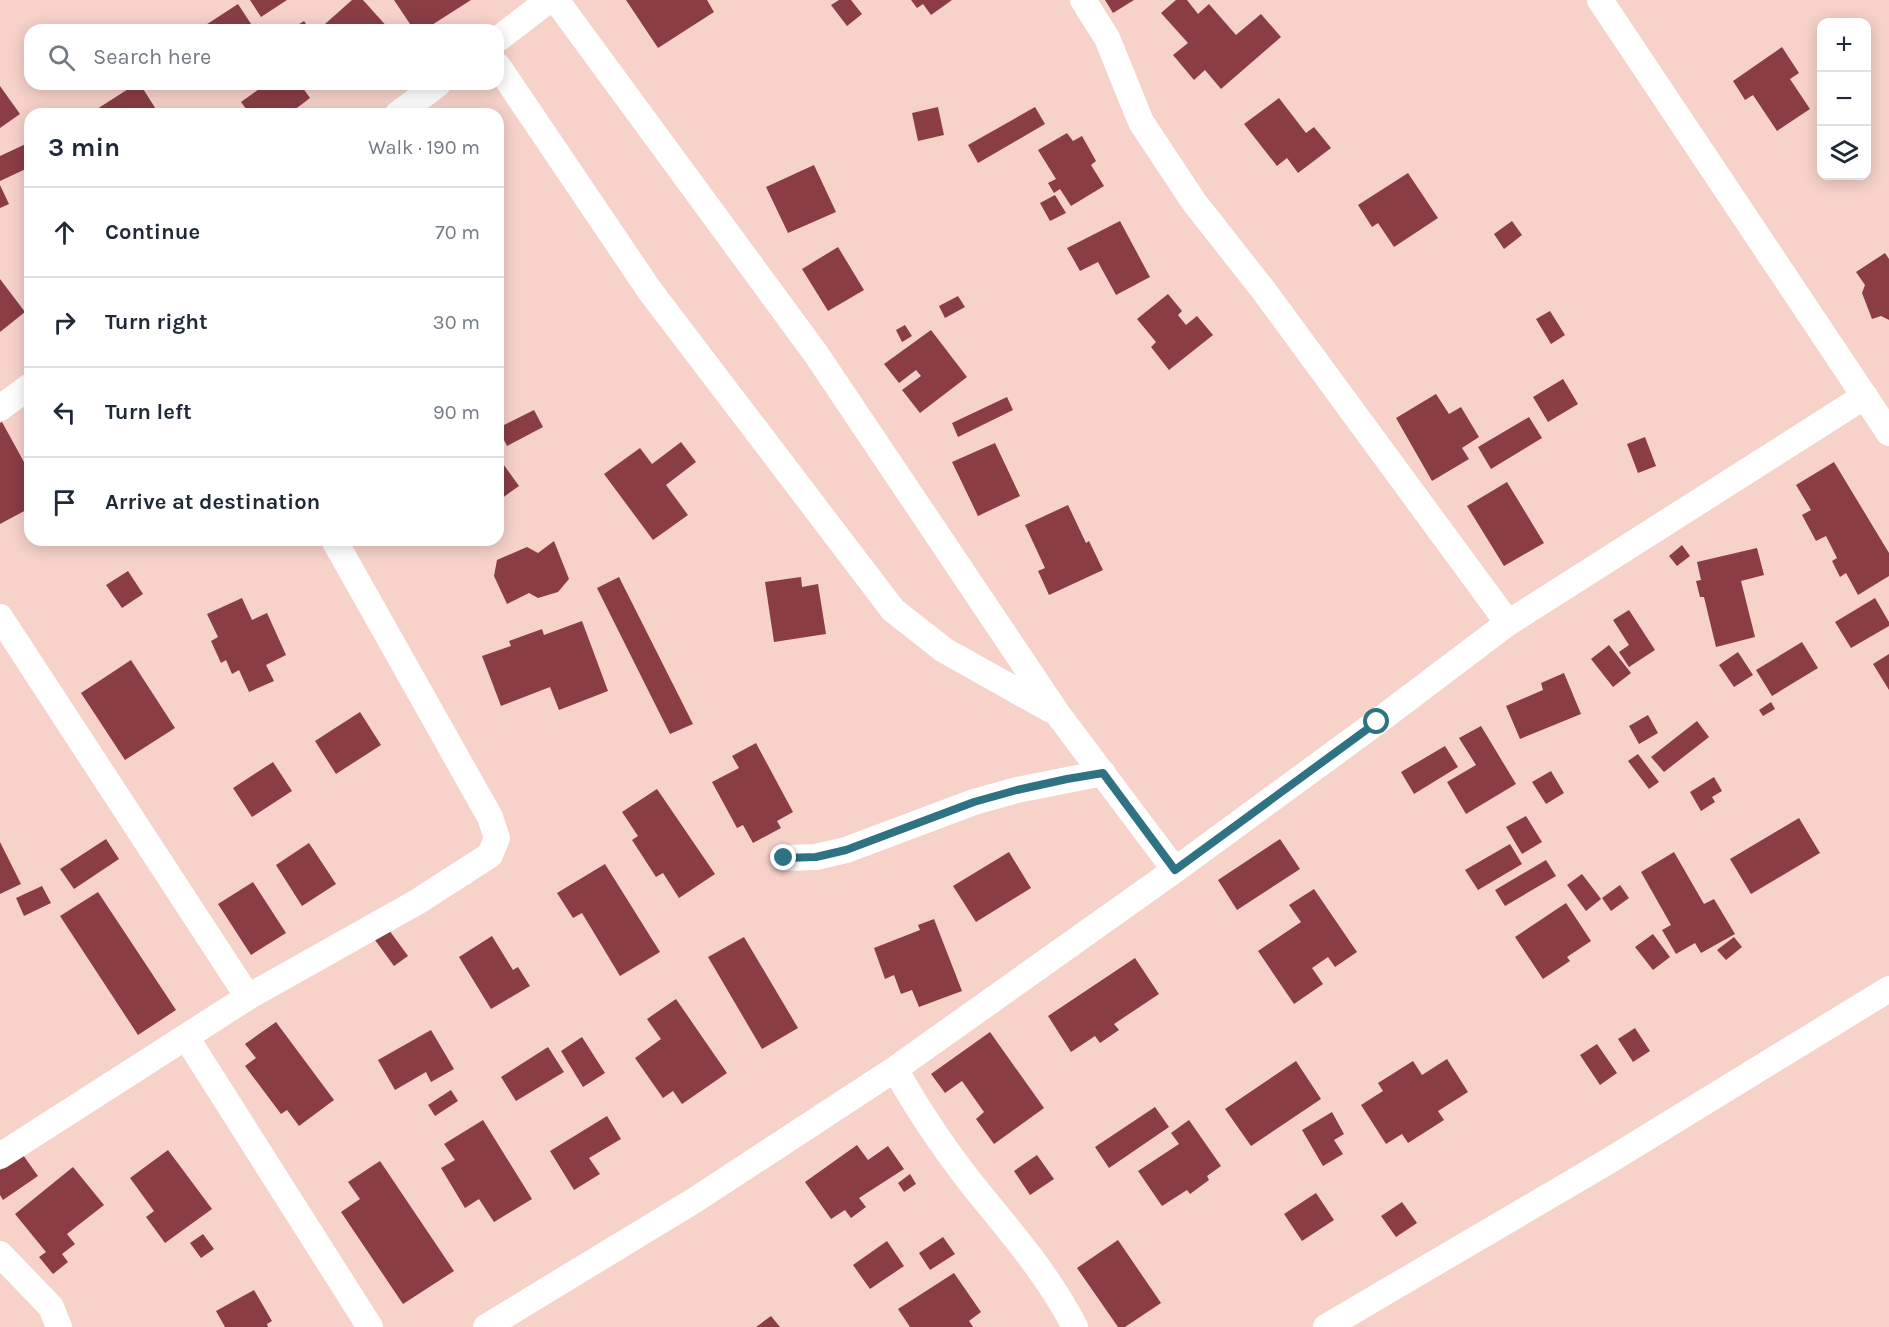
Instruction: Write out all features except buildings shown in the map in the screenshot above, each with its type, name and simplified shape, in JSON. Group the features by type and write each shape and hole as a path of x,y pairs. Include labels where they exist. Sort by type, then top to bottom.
{"street":[{"path":"504,34 549,0"},
{"path":"556,0 816,354 1057,713 1175,870"},
{"path":"1083,0 1107,38 1141,122 1194,202 1264,291 1508,623"},
{"path":"1600,0 1889,433"},
{"path":"504,75 650,291 893,610 944,650 1057,713"},
{"path":"406,108 430,90"},
{"path":"0,408 24,390"},
{"path":"486,1327 695,1200 895,1069 1175,870 1508,623 1865,396"},
{"path":"0,1156 248,997 417,902 490,855 497,838 490,817 338,546"},
{"path":"0,617 248,997"},
{"path":"784,858 816,857 846,850 985,799 1067,779 1103,773"},
{"path":"1326,1327 1607,1162 1889,989"},
{"path":"186,1037 370,1327"},
{"path":"895,1069 920,1114 982,1197 1017,1237 1058,1295 1075,1327"},
{"path":"0,1254 51,1307 59,1327"}],"route":[{"path":"784,858 816,857 846,850 974,802 1017,790 1103,773 1175,870 1377,722"}]}
